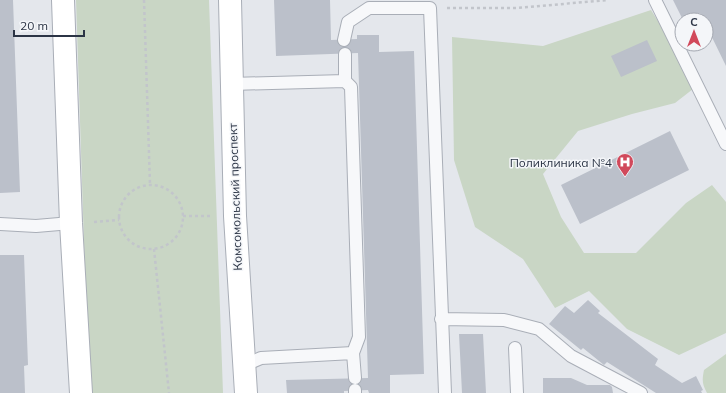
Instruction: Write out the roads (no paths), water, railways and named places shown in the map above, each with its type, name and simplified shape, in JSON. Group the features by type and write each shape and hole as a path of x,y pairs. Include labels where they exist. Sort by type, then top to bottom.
{"street":[{"path":"63,0 81,223 81,393"},
{"name":"Комсомольский проспект","path":"230,0 234,216 246,393"}],"lane":[{"path":"655,0 726,144"},
{"path":"344,40 348,22 369,4 430,8 445,393"},
{"path":"345,54 345,81 351,87 359,337 354,353 355,378"},
{"path":"231,84 345,81"},
{"path":"0,224 36,226 81,223"},
{"path":"441,318 504,320 539,329 571,356 641,393"},
{"path":"515,348 517,393"},
{"path":"245,365 261,358 354,353"}],"place":[{"name":"Поликлиника №4","path":"625,177"}]}
